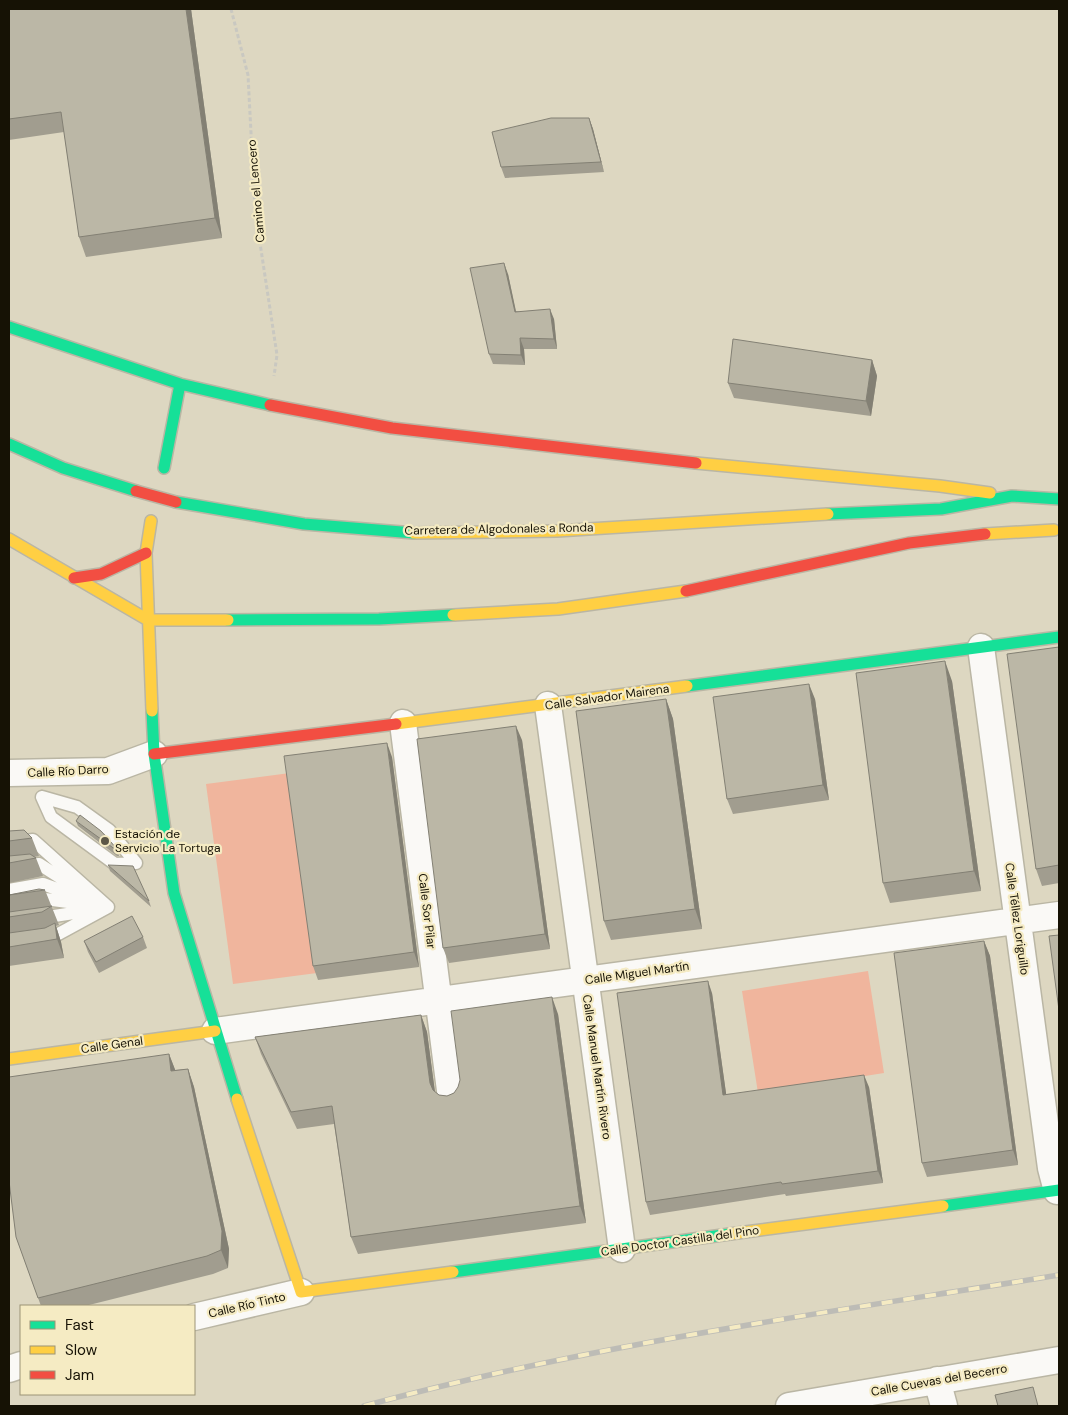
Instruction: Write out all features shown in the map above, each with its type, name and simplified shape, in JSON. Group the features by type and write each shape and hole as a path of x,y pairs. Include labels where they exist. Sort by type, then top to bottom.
{"main road":[{"path":"9,327 180,384 270,405 392,428 675,461 940,486 1008,496"},
{"path":"164,468 180,384"},
{"name":"Carretera de Algodonales a Ronda","path":"9,444 63,468 176,502 246,517 331,528 432,533 542,531 836,512 941,510 1008,496 1059,499"},
{"name":"Carretera de Algodonales a Ronda","path":"941,510 970,515"},
{"path":"151,522 146,552 154,754 174,893 215,1031 301,1292"},
{"path":"1007,522 1057,530"},
{"path":"9,539 148,620 379,619 558,609 660,596 909,543 983,534 1057,530"},
{"path":"74,578 101,574 146,552"},
{"name":"Calle Salvador Mairena","path":"154,754 548,706 1059,636"},
{"name":"Calle Genal","path":"9,1059 215,1031"},
{"name":"Calle Doctor Castilla del Pino","path":"301,1292 1058,1190"}],"street":[{"name":"Calle Téllez Loriguillo","path":"981,647 1051,1168 1058,1190"},
{"name":"Calle Manuel Martín Rivero","path":"548,706 622,1249"},
{"name":"Calle Sor Pilar","path":"403,723 451,1098"},
{"name":"Calle Río Darro","path":"9,773 108,771 154,754"},
{"name":"Calle Miguel Martín","path":"215,1031 439,1002 1059,915"},
{"name":"Calle Río Tinto","path":"195,1317 301,1292"},
{"name":"Calle Cuevas del Becerro","path":"789,1406 1059,1360"},
{"path":"937,1380 944,1406"}],"lane":[{"path":"42,798 77,807 109,830 136,863 115,864 51,817 42,798"},
{"path":"9,843 34,840 108,907"},
{"path":"9,868 39,864 108,907"},
{"path":"9,890 43,884 108,907"},
{"path":"9,906 45,899 108,907"},
{"path":"9,923 108,907"},
{"path":"9,944 51,938 108,907"}],"path":[{"name":"Camino el Lencero","path":"231,9 248,75 255,210 277,355 270,405"}],"shaded area":[{"path":"290,773 317,973 233,984 206,784"},
{"path":"868,971 884,1073 758,1093 742,991"}],"building":[{"path":"9,9 186,9 215,218 79,237 61,112 9,119"},
{"path":"551,118 589,118 601,162 501,167 492,132"},
{"path":"504,263 515,312 550,309 554,339 520,338 521,355 489,354 470,268"},
{"path":"733,339 872,360 866,401 728,383"},
{"path":"1059,647 1059,865 1036,869 1007,654"},
{"path":"945,661 974,871 883,883 856,673"},
{"path":"809,684 823,785 727,799 713,697"},
{"path":"666,699 695,909 604,921 576,711"},
{"path":"516,726 545,934 443,948 417,739"},
{"path":"387,743 414,952 313,966 284,756"},
{"path":"80,815 101,831 118,850 76,821"},
{"path":"24,830 32,838 9,841 9,831"},
{"path":"30,854 36,858 9,863 9,856"},
{"path":"108,865 133,866 149,901"},
{"path":"39,889 45,890 9,895"},
{"path":"52,906 42,912 9,917 9,912"},
{"path":"132,916 143,937 96,962 84,941"},
{"path":"55,923 57,939 9,947 9,933 45,928"},
{"path":"1059,935 1059,1010 1049,936"},
{"path":"984,941 1013,1150 922,1163 894,953"},
{"path":"708,981 723,1095 864,1075 878,1171 782,1184 781,1182 646,1202 617,993"},
{"path":"552,997 580,1206 351,1237 332,1106 291,1112 255,1037 421,1015 430,1083 433,1090 439,1095 447,1096 454,1093 460,1080 451,1011"},
{"path":"169,1054 171,1071 188,1069 222,1231 221,1250 207,1256 38,1298 16,1237 9,1181 9,1077"},
{"path":"1033,1387 1038,1406 998,1406 995,1395"}],"railway":[{"path":"364,1406 450,1384 623,1347 1059,1275"}],"traffic: fast":[{"path":"9,327 180,384"},
{"path":"164,468 180,384 270,405"},
{"path":"9,444 63,468 136,491"},
{"path":"828,514 941,509 1012,496 1059,499"},
{"path":"176,502 304,524 414,533"},
{"path":"228,620 379,619 453,615"},
{"path":"687,686 1059,637"},
{"path":"152,711 154,754 174,893 237,1099"},
{"path":"943,1206 1059,1190"},
{"path":"453,1272 730,1234"}],"traffic: slow":[{"path":"696,463 940,486 990,493"},
{"path":"414,533 557,531 828,514"},
{"path":"151,521 146,553 152,711"},
{"path":"985,534 1054,530"},
{"path":"9,539 148,620 228,620"},
{"path":"453,615 558,609 686,591"},
{"path":"396,724 687,686"},
{"path":"9,1059 215,1031"},
{"path":"237,1099 301,1292 453,1272"},
{"path":"730,1234 943,1206"}],"traffic: jam":[{"path":"270,405 392,428 696,463"},
{"path":"136,491 176,502"},
{"path":"686,591 909,543 985,534"},
{"path":"74,578 101,574 146,553"},
{"path":"154,754 396,724"}],"place":[{"name":"Estación de Servicio La Tortuga","path":"105,841"}]}
